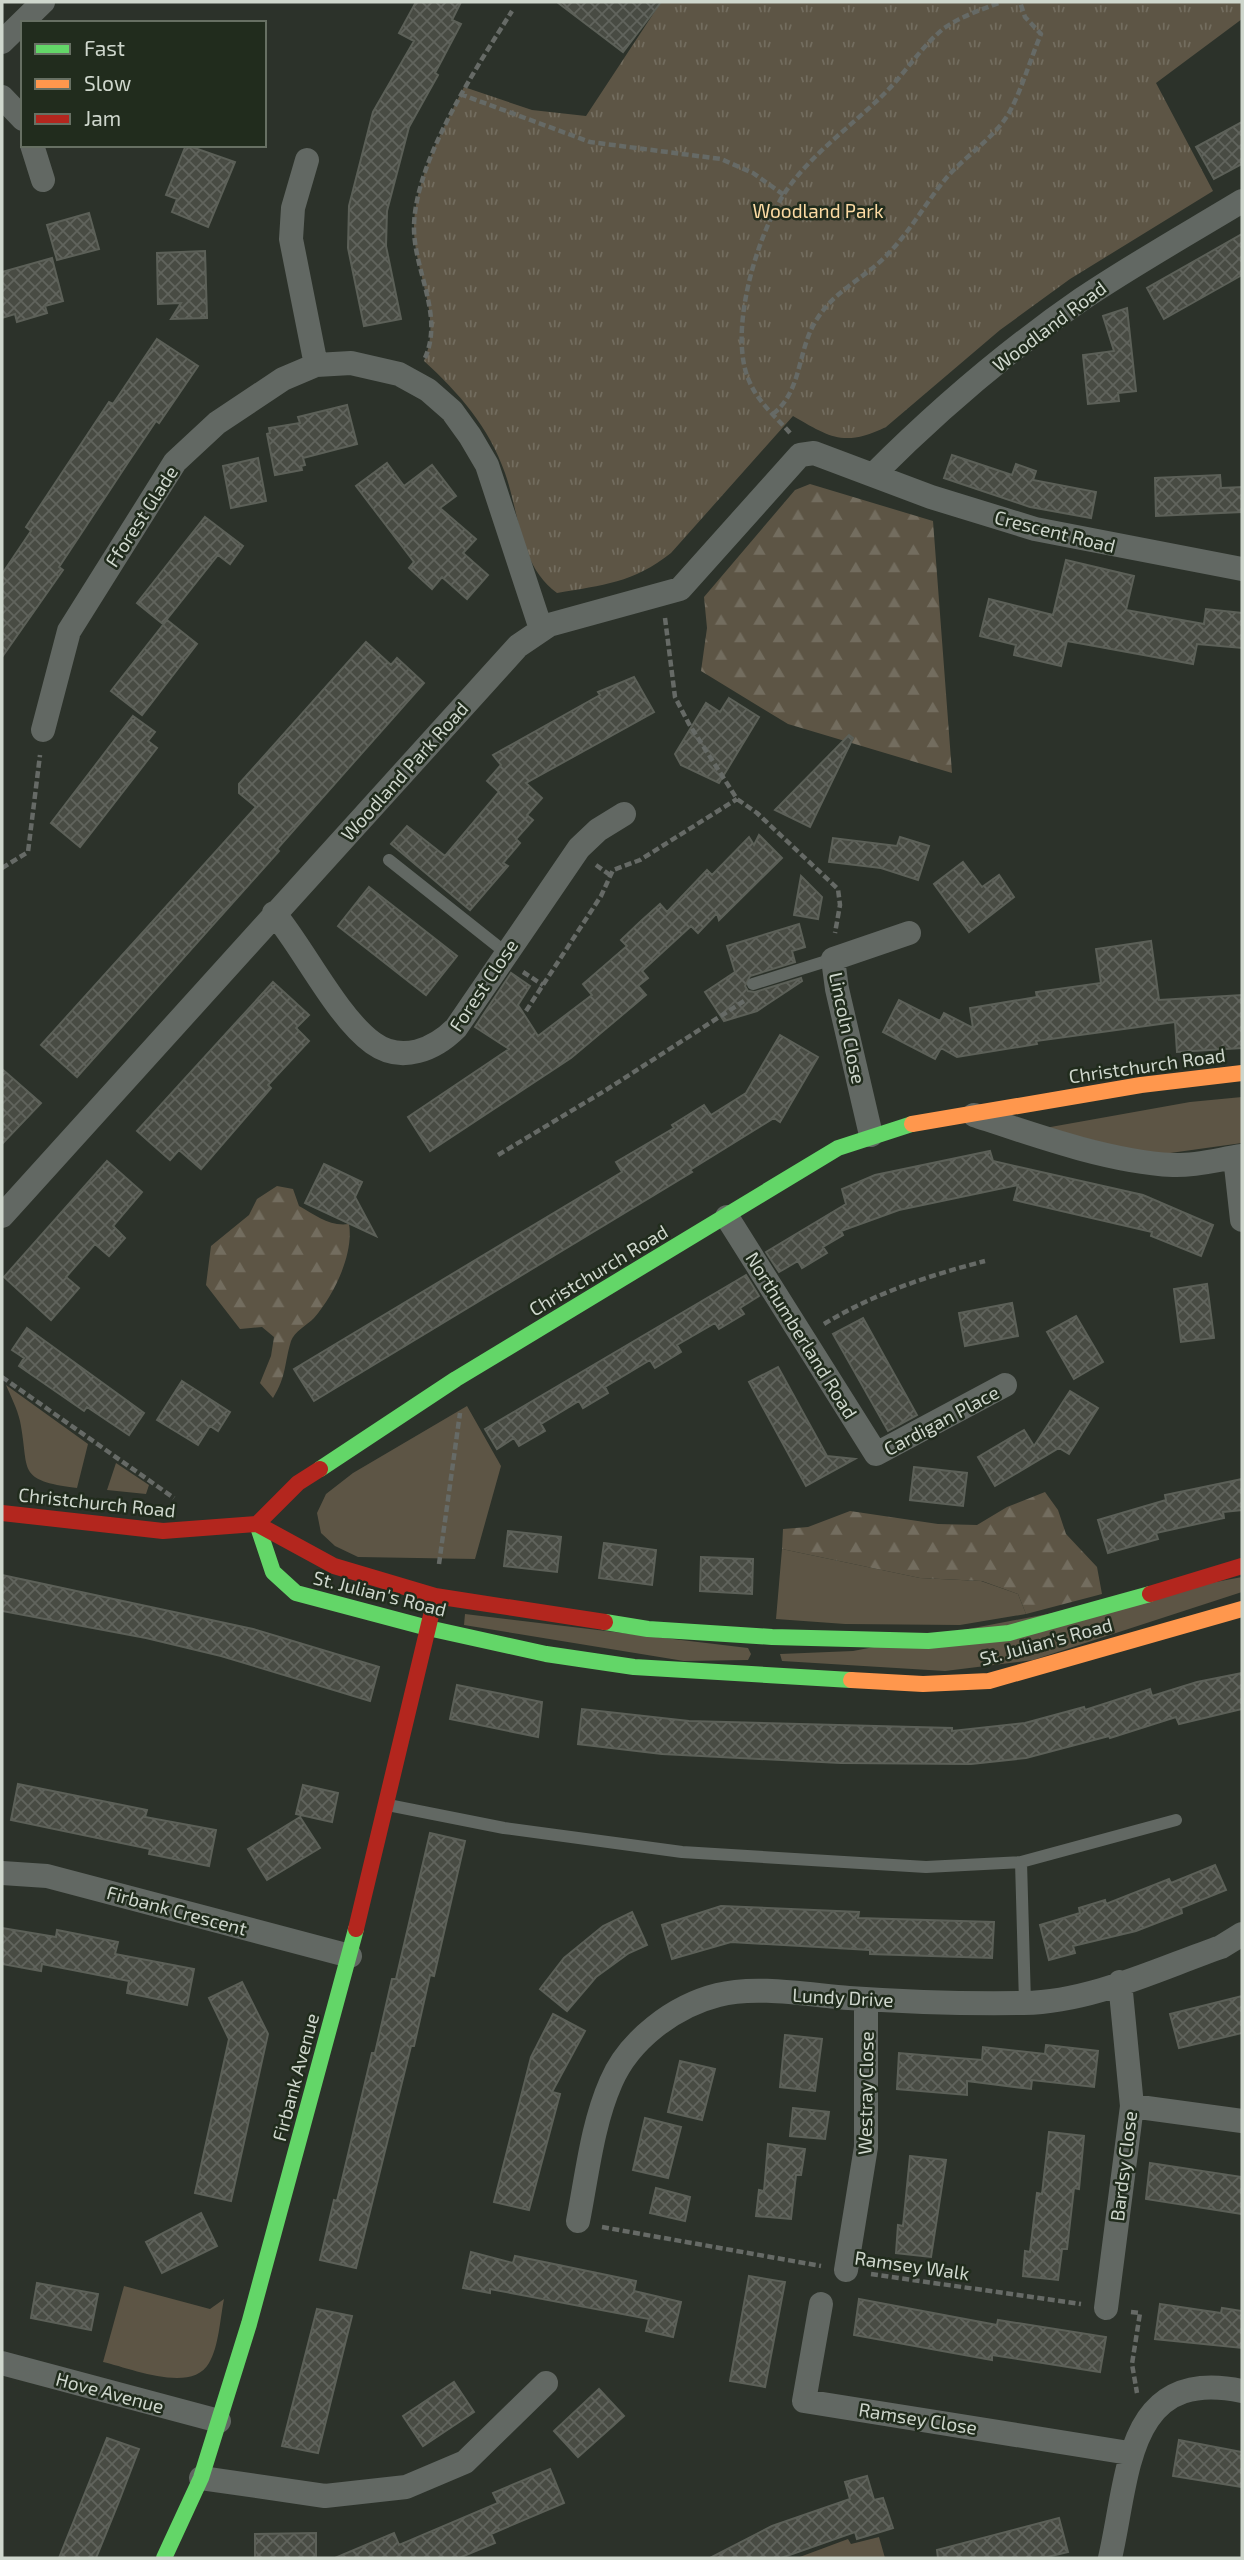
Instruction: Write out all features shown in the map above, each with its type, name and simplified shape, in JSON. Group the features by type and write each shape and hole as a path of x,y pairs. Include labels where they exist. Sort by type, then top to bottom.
{"street":[{"path":"24,21 43,2"},
{"path":"2,43 21,24"},
{"path":"2,97 21,117"},
{"path":"33,147 43,180"},
{"path":"307,160 293,208 291,239 316,365"},
{"name":"Woodland Road","path":"873,475 989,370 1050,322 1115,277 1242,201"},
{"name":"Fforest Glade","path":"44,730 69,631 175,462 203,434 247,402 283,379 316,365 351,362 411,380 452,411 479,450 541,629"},
{"name":"Woodland Park Road","path":"2,1216 510,654 541,629 663,596 686,584 800,455 814,453 873,475"},
{"name":"Crescent Road","path":"873,475 1035,529 1242,569"},
{"name":"Forest Close","path":"274,913 360,1031 373,1043 402,1053 426,1050 444,1040 467,1012 505,952 579,848 598,830 624,814"},
{"name":"Lincoln Close","path":"871,1135 837,989 833,960 909,933"},
{"name":"Christchurch Road","path":"2,1513 163,1531 257,1524 298,1483 456,1379 727,1217 827,1153 871,1135 970,1114 1157,1082 1242,1073"},
{"path":"970,1114 1091,1149 1152,1162 1185,1165 1239,1157 1242,1220"},
{"name":"Northumberland Road","path":"727,1217 876,1454"},
{"name":"Cardigan Place","path":"876,1454 1005,1385"},
{"name":"St. Julian's Road","path":"257,1524 334,1566 435,1596 648,1629 923,1685 989,1681 1242,1609"},
{"name":"St. Julian's Road","path":"257,1524 267,1566 280,1582 296,1593 428,1628 546,1654 634,1667 1009,1633 1057,1622 1242,1566"},
{"name":"Firbank Avenue","path":"164,2558 201,2478 249,2324 350,1956 435,1596"},
{"name":"Firbank Crescent","path":"2,1873 47,1876 350,1956"},
{"name":"Lundy Drive","path":"578,2221 598,2122 611,2081 632,2049 657,2025 692,2003 721,1994 771,1992 866,1999 1025,2003 1069,1999 1221,1947 1242,1934"},
{"name":"Bardsy Close","path":"1106,2308 1132,2106 1120,1982"},
{"name":"Westray Close","path":"846,2270 866,2147 866,1999"},
{"path":"1132,2106 1242,2121"},
{"name":"Ramsey Close","path":"821,2304 804,2401 1129,2453"},
{"name":"Hove Avenue","path":"2,2363 219,2421"},
{"path":"201,2478 325,2496 406,2487 465,2462 546,2383"},
{"path":"1110,2558 1129,2453 1154,2412 1169,2396 1190,2388 1217,2386 1242,2392"}],"lane":[{"path":"389,860 505,952"},
{"path":"753,984 833,960"},
{"path":"387,1805 504,1828 682,1852 926,1867 1021,1862 1176,1820"},
{"path":"1021,1862 1025,2003"}],"path":[{"path":"1001,2 969,14 942,31 893,86 803,171 784,195 758,257 741,327 741,351 746,374 756,395 773,414 790,393 810,331 824,310 851,282 877,266 947,178 985,142 1008,114 1041,34 1025,17 1020,2"},
{"path":"411,380 428,350 431,331 426,288 415,242 415,217 424,180 460,94 512,11"},
{"path":"460,94 590,142 721,159 753,173 784,195"},
{"path":"663,596 675,696 737,799 757,813 838,889 840,905 832,944 833,960"},
{"path":"2,868 27,852 44,730"},
{"path":"526,1011 601,896 613,870 640,860 737,799"},
{"path":"498,1155 741,1004 753,984"},
{"path":"803,1337 859,1303 914,1280 985,1261"},
{"path":"2,1377 218,1528"},
{"path":"435,1596 462,1402 456,1379"},
{"name":"Ramsey Walk","path":"578,2221 630,2235 1140,2313 1132,2364 1138,2393 1154,2412"}],"green space":[{"name":"Woodland Park","path":"661,2 1242,2 1242,19 1156,83 1213,191 1070,279 1000,330 886,427 859,437 838,437 818,430 793,416 671,553 630,577 557,593 544,582 528,554 505,473 491,441 461,398 424,361 429,344 429,311 415,245 415,210 431,156 464,87 532,110 586,116"},
{"path":"810,484 933,521 952,773 788,724 701,671 707,628 704,597 795,490"},
{"path":"1242,1097 1242,1143 1163,1154 1139,1152 1045,1128 1190,1102"},
{"path":"277,1186 293,1189 299,1206 317,1216 335,1224 349,1224 350,1236 341,1274 329,1298 314,1318 293,1338 283,1376 273,1398 260,1383 271,1356 274,1337 262,1327 240,1329 206,1285 211,1246 249,1215 257,1199"},
{"path":"6,1385 88,1444 77,1488 43,1481 29,1470 19,1416"},
{"path":"467,1406 501,1466 475,1559 358,1557 335,1546 321,1533 317,1513 326,1494 353,1473"},
{"path":"116,1463 149,1485 146,1494 107,1490"},
{"path":"1045,1492 1058,1510 1066,1534 1097,1567 1102,1594 1026,1614 1018,1594 982,1581 920,1578 782,1549 783,1529 808,1527 850,1511 938,1524 977,1525 1007,1507"},
{"path":"782,1549 920,1578 981,1581 1018,1594 1026,1614 960,1625 845,1624 776,1619"},
{"path":"1242,1577 1242,1592 1033,1660 945,1671 782,1661 780,1654 853,1651"},
{"path":"465,1614 748,1648 751,1654 748,1660 684,1661 464,1625"},
{"path":"124,2286 210,2309 224,2299 215,2349 209,2363 201,2372 189,2377 175,2378 103,2362"},
{"path":"879,2537 885,2558 797,2558 848,2539 851,2544"}],"building":[{"path":"416,2 461,2 452,20 461,24 435,73 438,75 409,127 387,211 386,246 401,319 364,326 348,248 349,206 373,112 414,41 399,33"},
{"path":"557,2 661,2 623,52"},
{"path":"1242,122 1242,164 1214,179 1196,147"},
{"path":"185,147 235,162 208,227 172,212 177,199 166,195"},
{"path":"89,213 99,249 57,260 47,225"},
{"path":"1242,234 1242,275 1164,319 1147,288"},
{"path":"205,251 207,318 171,319 181,303 158,304 157,253"},
{"path":"52,258 63,301 45,306 47,313 17,322 15,314 2,318 2,272"},
{"path":"1127,308 1136,391 1118,393 1119,401 1088,404 1083,355 1114,351 1103,316"},
{"path":"157,339 198,366 131,458 59,567 63,570 2,657 2,574 31,531 26,527 109,402 113,404"},
{"path":"347,405 357,444 303,458 305,465 301,466 302,470 275,475 267,434 270,433 269,428 300,423 298,417"},
{"path":"952,455 1012,475 1016,464 1036,471 1033,480 1096,492 1091,518 1030,507 944,478"},
{"path":"258,458 266,501 231,508 223,466"},
{"path":"387,463 404,486 432,465 456,496 440,508 476,539 463,553 488,575 467,599 442,577 432,589 409,568 414,562 356,486"},
{"path":"1220,475 1221,488 1242,487 1242,512 1156,516 1155,478"},
{"path":"205,517 243,546 230,564 218,555 163,624 137,603"},
{"path":"1066,560 1134,576 1126,610 1204,624 1206,609 1242,613 1242,648 1197,644 1193,664 1067,641 1061,666 1014,655 1016,645 980,636 989,599 1053,615"},
{"path":"167,620 197,644 142,715 111,691"},
{"path":"366,642 391,665 397,658 424,683 277,849 279,851 77,1077 41,1045 256,807 239,793 239,784"},
{"path":"634,677 654,712 526,783 542,798 527,815 533,820 516,839 520,843 503,863 508,866 470,910 391,844 407,826 445,856 499,792 487,781 501,765 493,755 600,695 598,692"},
{"path":"729,698 759,717 719,783 681,765 675,754 706,703 720,712"},
{"path":"133,716 155,732 148,741 157,748 80,847 51,823"},
{"path":"849,735 853,738 810,827 775,810"},
{"path":"759,835 782,858 719,920 717,913 698,933 691,926 642,971 648,978 638,986 646,995 571,1058 430,1151 408,1117 509,1049 475,1027 511,973 530,986 518,1005 538,1036 592,995 583,984 627,946 621,940 641,921 660,904 667,912 707,870 712,875 749,837 754,845"},
{"path":"900,837 929,846 918,880 881,868 829,862 833,838 897,846"},
{"path":"963,862 982,887 999,875 1014,897 969,932 934,884"},
{"path":"801,876 822,897 818,919 794,915"},
{"path":"369,887 457,956 426,995 338,926"},
{"path":"799,924 805,947 792,951 795,962 750,976 745,986 748,991 755,992 801,978 802,981 757,1011 724,1021 705,992 735,972 727,946"},
{"path":"1151,941 1159,1000 1242,995 1242,1048 1177,1052 1175,1022 1036,1041 1037,1044 957,1057 941,1048 935,1059 883,1032 899,1000 940,1021 944,1013 973,1028 970,1008 1037,997 1036,992 1101,983 1096,949"},
{"path":"273,982 309,1015 296,1028 309,1041 268,1085 271,1088 201,1169 179,1150 170,1160 137,1131"},
{"path":"780,1035 818,1057 780,1122 774,1118 690,1170 692,1172 314,1401 294,1369 622,1172 616,1162 674,1128 672,1125 704,1105 711,1115 746,1093"},
{"path":"2,1069 41,1103 2,1144"},
{"path":"990,1151 993,1161 1143,1195 1213,1225 1201,1256 1151,1236 1152,1232 1014,1200 1018,1185 899,1210 841,1231 843,1235 823,1247 827,1253 802,1268 798,1261 779,1272 766,1252 846,1204 842,1189 875,1175"},
{"path":"107,1161 142,1192 113,1226 125,1238 109,1256 95,1244 66,1277 79,1288 51,1320 4,1277"},
{"path":"324,1164 362,1182 355,1197 376,1236 305,1203"},
{"path":"746,1275 759,1296 740,1308 744,1314 719,1329 715,1323 677,1345 681,1352 655,1368 650,1360 605,1387 608,1393 583,1408 579,1401 541,1424 545,1431 519,1446 514,1438 497,1449 485,1429"},
{"path":"1207,1284 1214,1338 1181,1342 1174,1289"},
{"path":"1012,1303 1018,1336 965,1346 959,1313"},
{"path":"1076,1316 1103,1362 1074,1379 1047,1332"},
{"path":"863,1318 917,1415 888,1431 833,1334"},
{"path":"27,1328 144,1413 129,1435 87,1407 84,1411 19,1366 24,1358 12,1350"},
{"path":"778,1367 827,1456 855,1459 806,1486 749,1382"},
{"path":"182,1381 230,1412 218,1431 210,1426 198,1445 157,1420"},
{"path":"1070,1391 1098,1408 1069,1454 1059,1448 995,1486 978,1457 1024,1430 1034,1446"},
{"path":"914,1467 967,1473 963,1506 910,1500"},
{"path":"1242,1479 1242,1510 1223,1512 1224,1518 1156,1533 1158,1539 1108,1553 1098,1520 1166,1500 1165,1495"},
{"path":"508,1531 561,1537 557,1572 504,1566"},
{"path":"604,1543 656,1550 652,1585 599,1578"},
{"path":"701,1557 753,1559 752,1594 700,1591"},
{"path":"2,1575 253,1629 379,1667 370,1701 221,1656 146,1638 2,1611"},
{"path":"1242,1673 1242,1709 1179,1724 1176,1717 1110,1738 1109,1736 1026,1758 971,1764 841,1763 662,1754 578,1744 582,1709 689,1721 952,1728 952,1731 1025,1723 1084,1707 1085,1710 1150,1689 1152,1696 1197,1682"},
{"path":"457,1685 542,1702 538,1737 450,1719"},
{"path":"18,1784 147,1810 145,1817 216,1830 209,1866 149,1854 150,1849 11,1820"},
{"path":"303,1785 338,1793 332,1822 296,1814"},
{"path":"300,1817 320,1848 267,1880 248,1849"},
{"path":"430,1833 465,1841 434,1976 430,1975 414,2046 411,2046 356,2268 320,2260 392,1979 396,1979"},
{"path":"1215,1865 1226,1890 1181,1908 1182,1913 1136,1931 1073,1946 1075,1953 1049,1960 1040,1925 1080,1913 1079,1908 1105,1900 1106,1904 1169,1879 1171,1883"},
{"path":"721,1906 859,1912 858,1918 994,1922 992,1958 870,1954 870,1950 731,1942 672,1959 662,1925"},
{"path":"632,1912 647,1945 629,1953 596,1977 567,2011 540,1989 564,1958 603,1926"},
{"path":"2,1928 56,1937 57,1930 118,1942 115,1954 194,1969 187,2005 127,1993 129,1981 42,1964 41,1971 2,1964"},
{"path":"242,1982 268,2034 231,2201 195,2193 229,2039 209,1998"},
{"path":"1242,1996 1242,2033 1179,2048 1170,2014"},
{"path":"553,2014 585,2031 552,2092 560,2094 529,2210 494,2202 531,2057"},
{"path":"785,2035 822,2039 815,2091 780,2087"},
{"path":"1046,2045 1098,2051 1094,2087 1032,2080 1031,2089 967,2081 967,2095 897,2089 899,2053 982,2060 983,2047 1045,2054"},
{"path":"680,2061 715,2069 702,2120 668,2112"},
{"path":"793,2108 829,2112 825,2139 790,2136"},
{"path":"645,2118 681,2127 668,2178 633,2170"},
{"path":"1049,2132 1084,2136 1079,2189 1074,2188 1067,2249 1062,2249 1058,2280 1023,2276 1025,2251 1030,2252 1037,2193 1042,2194"},
{"path":"768,2144 805,2149 801,2175 796,2175 791,2219 756,2216 759,2190 764,2191"},
{"path":"910,2156 946,2160 931,2257 896,2253 898,2225 903,2226"},
{"path":"1150,2163 1242,2177 1242,2214 1146,2199"},
{"path":"656,2188 690,2197 685,2221 650,2213"},
{"path":"201,2213 217,2246 162,2273 146,2242"},
{"path":"471,2252 513,2263 515,2256 636,2281 634,2291 681,2302 673,2337 646,2331 649,2319 490,2289 490,2293 463,2288"},
{"path":"749,2276 785,2282 765,2387 730,2381"},
{"path":"37,2283 98,2294 91,2330 31,2318"},
{"path":"859,2299 997,2325 998,2320 1106,2337 1100,2372 992,2355 992,2360 854,2335"},
{"path":"1160,2304 1221,2313 1222,2308 1242,2311 1242,2348 1155,2339"},
{"path":"317,2309 352,2316 318,2453 282,2446"},
{"path":"454,2382 474,2412 423,2446 403,2416"},
{"path":"599,2389 624,2416 578,2457 554,2431"},
{"path":"107,2438 139,2449 118,2504 96,2558 59,2558"},
{"path":"1179,2440 1242,2452 1242,2487 1173,2476"},
{"path":"550,2469 564,2503 491,2534 495,2543 459,2558 335,2558 394,2533 399,2545 498,2503 493,2493"},
{"path":"867,2476 874,2500 883,2498 893,2528 857,2539 855,2532 781,2558 710,2558 772,2526 850,2499 845,2482"},
{"path":"1059,2518 1068,2552 1043,2558 938,2558 937,2550"},
{"path":"316,2533 316,2558 255,2558 255,2534"}],"traffic: fast":[{"path":"320,1469 456,1379 838,1148 912,1124"},
{"path":"257,1524 273,1572 296,1593 428,1628 546,1654 634,1667 851,1680"},
{"path":"605,1622 648,1629 772,1637 928,1641 1009,1633 1150,1594"},
{"path":"164,2558 201,2478 249,2324 356,1929"}],"traffic: slow":[{"path":"912,1124 1141,1085 1242,1073"},
{"path":"851,1680 923,1684 989,1681 1242,1609"}],"traffic: jam":[{"path":"2,1513 163,1531 257,1524 298,1483 320,1469"},
{"path":"257,1524 334,1566 435,1596 605,1622"},
{"path":"1150,1594 1242,1566"},
{"path":"356,1929 433,1607"}]}
